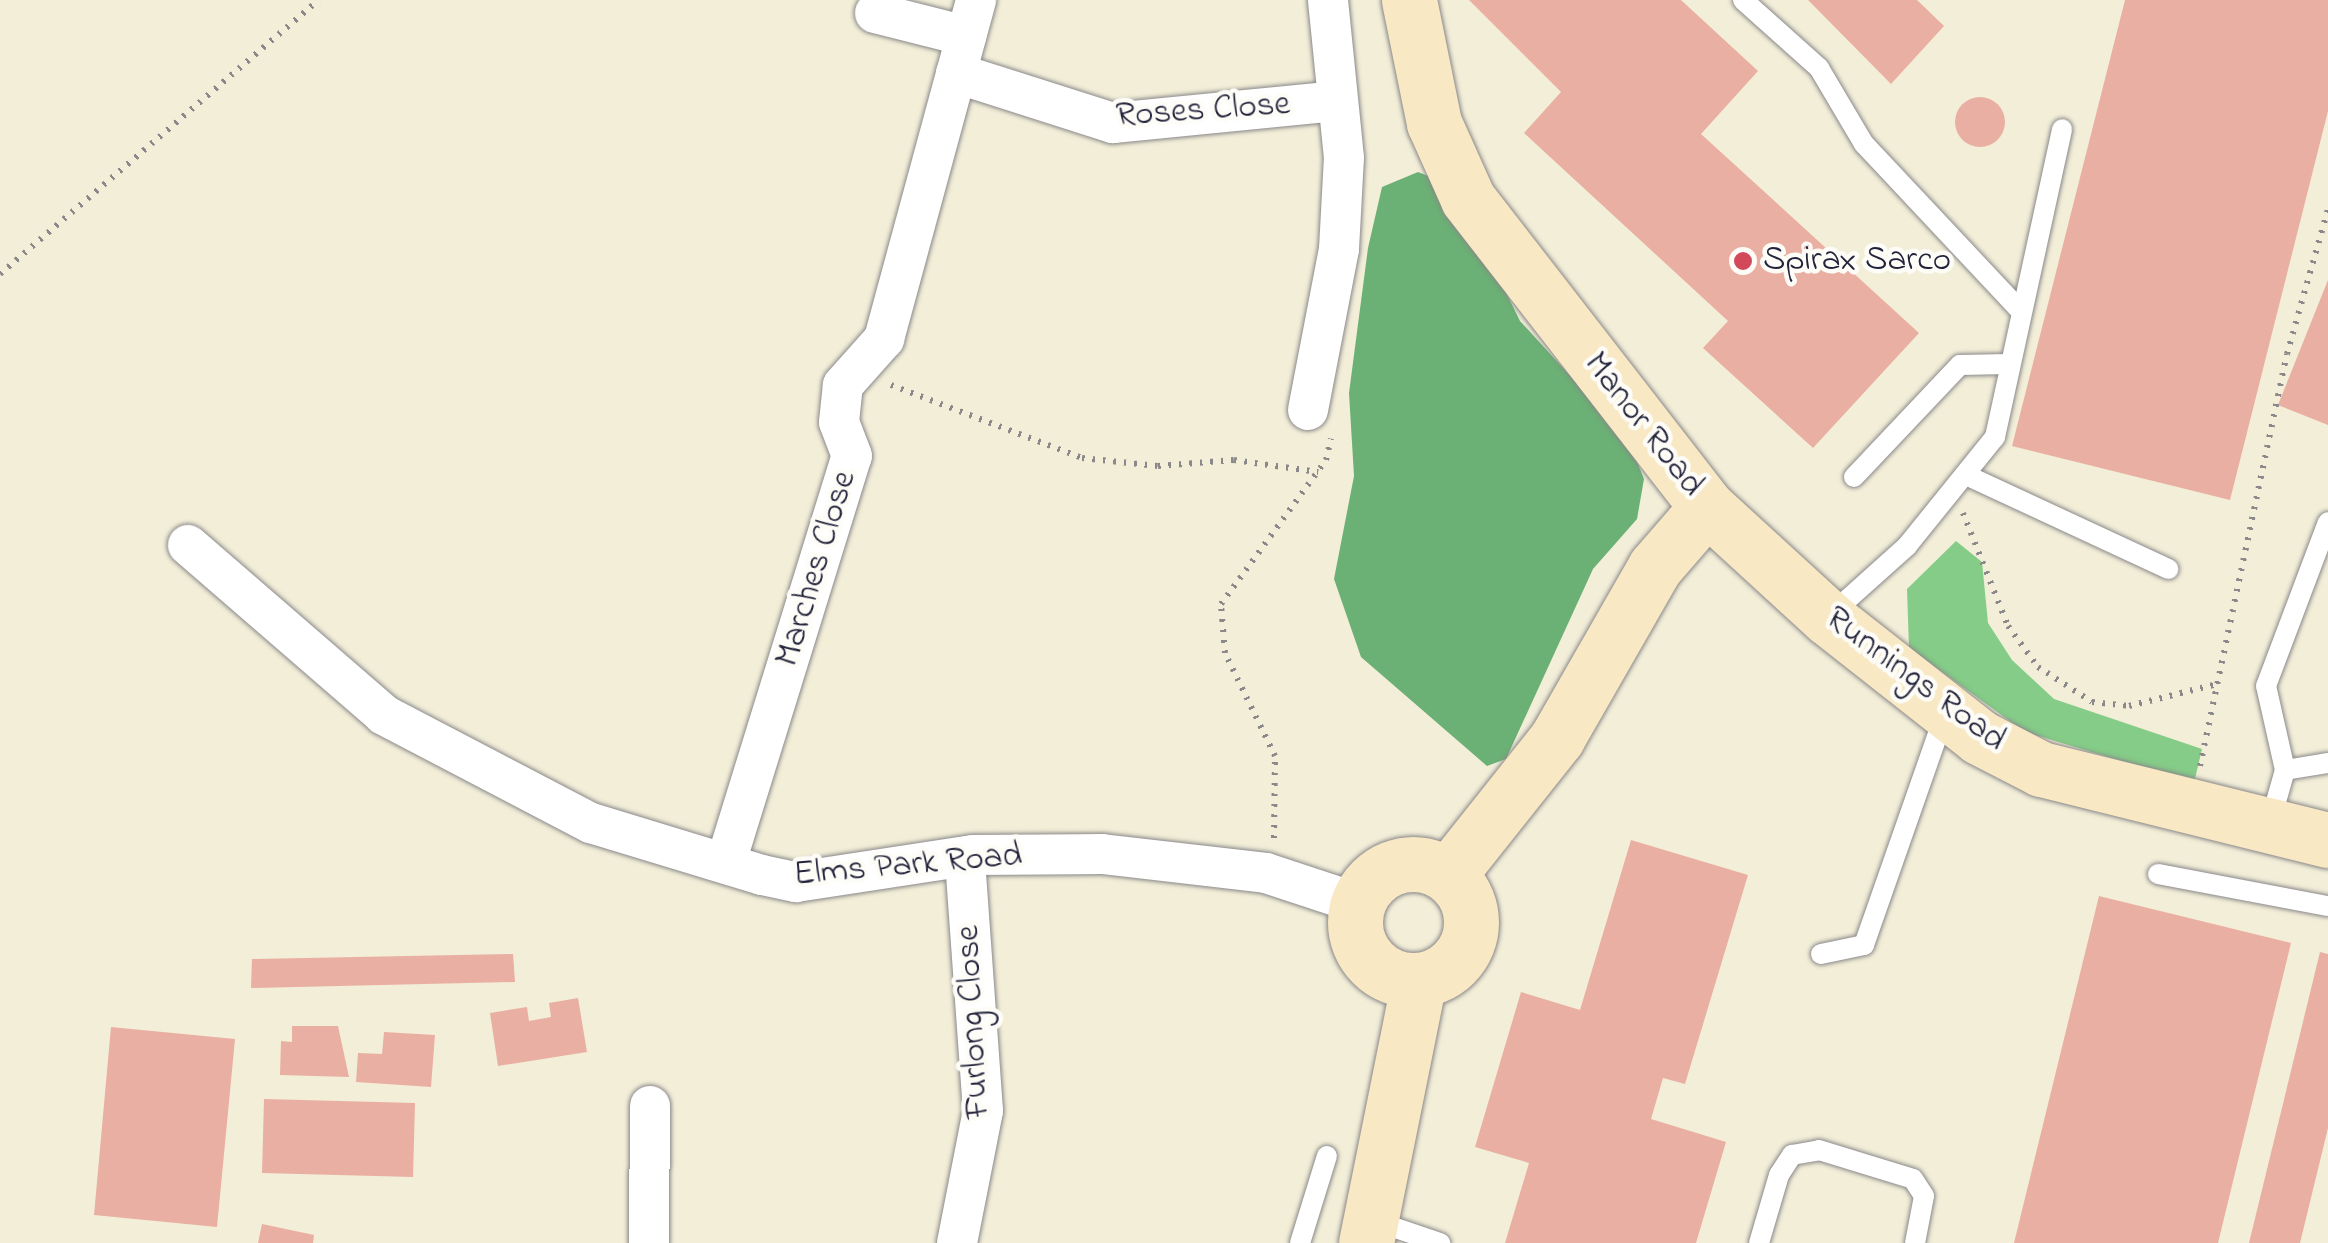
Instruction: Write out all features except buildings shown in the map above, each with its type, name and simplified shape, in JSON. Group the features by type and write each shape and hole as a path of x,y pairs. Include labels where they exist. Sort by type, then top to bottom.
{"street":[{"name":"Roses Close","path":"1322,414 1339,248 1336,101 1328,0"},
{"name":"Manor Road","path":"1409,0 1434,123 1468,199 1708,507 1654,567 1557,738 1449,874"},
{"name":"Roses Close","path":"874,13 966,36 1113,123 1336,101"},
{"path":"849,374 884,339 966,36"},
{"name":"Marches Close","path":"726,862 852,456 839,422 849,374"},
{"name":"Runnings Road","path":"1708,507 1828,618 1945,712 2041,769 2328,840"},
{"name":"Elms Park Road","path":"188,545 384,715 591,823 796,882 965,858 1102,854 1266,872 1360,904"},
{"name":"Furlong Close","path":"957,1243 983,1111 965,858"},
{"path":"1423,862 1449,874 1467,912 1465,941 1450,968 1418,984 1367,959 1360,904 1391,868 1423,862"},
{"path":"1369,1232 1418,984"},
{"path":"649,1243 650,1106"}],"lane":[{"path":"1743,0 1819,68 1864,144 2018,308"},
{"path":"1828,618 1951,496 1995,437 2018,308 2062,129"},
{"path":"1854,477 1960,365 2008,364"},
{"path":"1968,476 2168,570"},
{"path":"2269,825 2285,770 2266,686 2328,522"},
{"path":"1821,954 1864,944 1945,712"},
{"path":"2285,770 2328,763"},
{"path":"2158,874 2328,906"},
{"path":"1760,1243 1779,1175 1792,1155 1819,1150 1912,1179 1924,1196 1915,1243"},
{"path":"1300,1243 1327,1156"},
{"path":"1369,1232 1440,1243"}],"path":[{"path":"0,274 318,0"},
{"path":"2191,806 2287,354 2328,209"},
{"path":"849,374 936,397 1006,435 1082,458 1158,466 1234,460 1318,472"},
{"path":"1266,872 1276,756 1225,653 1221,604 1318,472 1322,414"},
{"path":"1951,496 1977,533 2008,626 2038,667 2092,702 2129,706 2218,684"}],"green space":[{"path":"1418,172 1454,186 1520,321 1628,439 1644,479 1637,519 1593,569 1506,759 1487,766 1361,657 1334,579 1354,476 1349,393 1368,248 1382,187"},
{"path":"1956,541 1982,562 1988,623 2012,660 2054,699 2202,749 2194,783 2025,732 1909,648 1907,589"}],"place":[{"name":"Spirax Sarco","path":"1743,261"}]}
